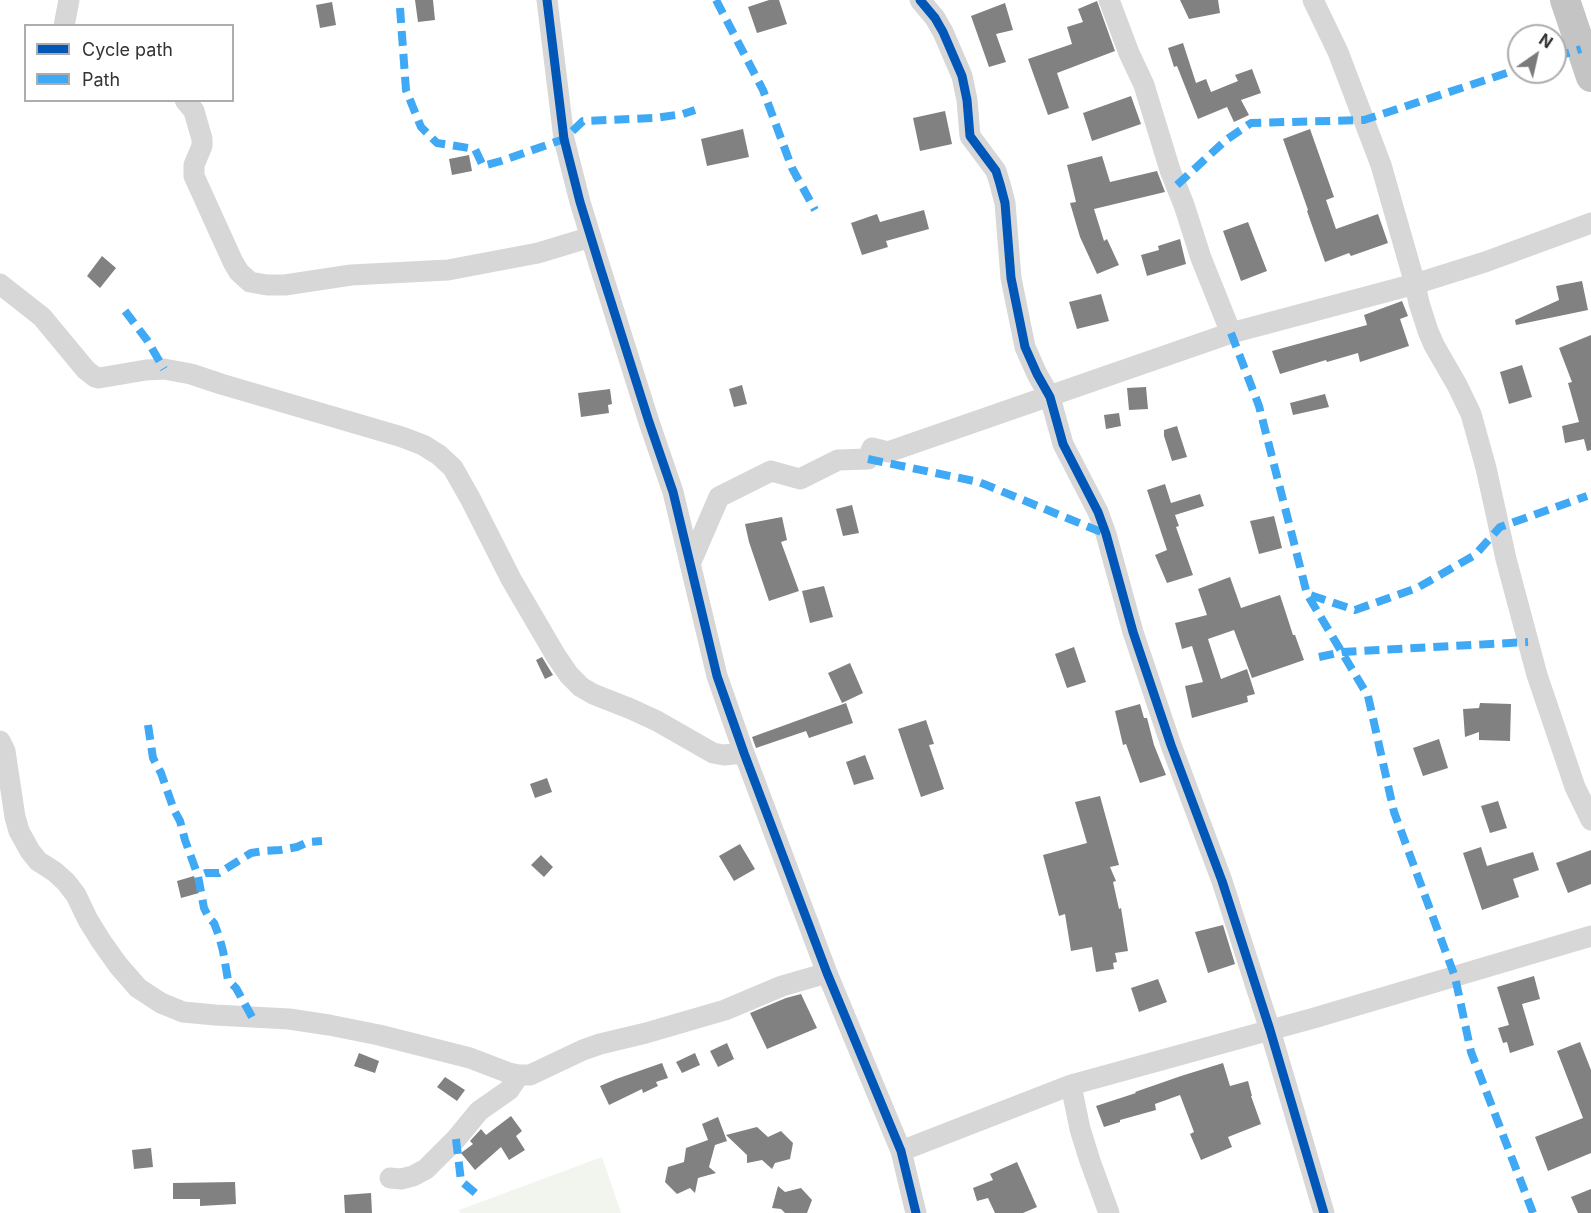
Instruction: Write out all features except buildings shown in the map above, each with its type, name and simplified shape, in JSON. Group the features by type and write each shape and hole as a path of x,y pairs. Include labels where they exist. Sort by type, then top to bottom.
{"highway":[{"path":"1564,0 1591,77"}],"street":[{"path":"64,24 69,0"},
{"path":"547,0 564,139 591,237 673,492 717,676 827,973 901,1151 916,1213"},
{"path":"920,0 943,32 962,76 970,136 996,171 1005,203 1011,278 1025,346 1050,397 1063,444 1098,512 1106,534 1133,632 1167,735 1222,881 1270,1030 1324,1213"},
{"path":"1109,0 1144,85 1170,170 1201,258 1231,333"},
{"path":"1313,0 1338,52 1381,165 1419,303 1434,345 1471,414 1534,664 1575,788 1591,820"},
{"path":"187,102 194,111 202,139 202,146 194,165 194,176 233,262 239,272 250,282 285,285 351,275 448,270 538,253 591,237"},
{"path":"690,564 719,497 771,471 800,478 838,460 868,459 872,448 888,452 1231,333 1415,284 1485,262 1591,223"},
{"path":"0,284 42,316 90,374 95,377 146,369 164,369 191,374 402,437 423,445 439,455 453,468 526,605 556,656 569,675 581,687 649,717 713,753 724,755 744,753"},
{"path":"0,741 5,751 15,818 30,851 66,882 118,965 138,988 161,1003 183,1012 215,1016 289,1019 329,1025 470,1058 509,1073 530,1075 600,1044 724,1010 782,986 827,973"},
{"path":"901,1151 1071,1085 1270,1030 1591,936"},
{"path":"390,1178 401,1179 413,1176 426,1169 456,1139 478,1111 509,1090 519,1075"},
{"path":"1071,1085 1080,1129 1109,1213"}],"shaded area":[{"path":"602,1157 621,1213 460,1213 459,1210"}],"marked path":[{"path":"716,0 763,90 792,168 815,210"},
{"path":"400,8 406,90 421,127 437,143 475,149 483,166 564,139 583,121 655,118 695,110"},
{"path":"1567,53 1581,49"},
{"path":"1177,185 1226,140 1251,123 1364,120 1507,73"},
{"path":"125,311 147,340 164,369"},
{"path":"1231,333 1259,406 1307,594"},
{"path":"868,459 979,482 1106,534"},
{"path":"1533,1213 1471,1052 1455,977 1394,812 1368,696 1307,594 1355,610 1417,588 1475,555 1500,527 1587,496"},
{"path":"1319,657 1342,652 1528,642"},
{"path":"148,725 153,758 180,821 198,876"},
{"path":"252,1017 236,988 228,980 219,936 204,908 198,876 206,873 219,873 251,853 280,850 308,842 322,841"},
{"path":"456,1139 461,1181 480,1197"}],"cycle path":[{"path":"547,0 564,139 600,267 673,492 717,676 827,973 901,1151 916,1213"},
{"path":"920,0 943,32 962,76 970,136 996,171 1005,203 1011,278 1025,347 1050,397 1063,444 1098,512 1106,534 1133,632 1171,745 1222,881 1270,1030 1324,1213"}]}
